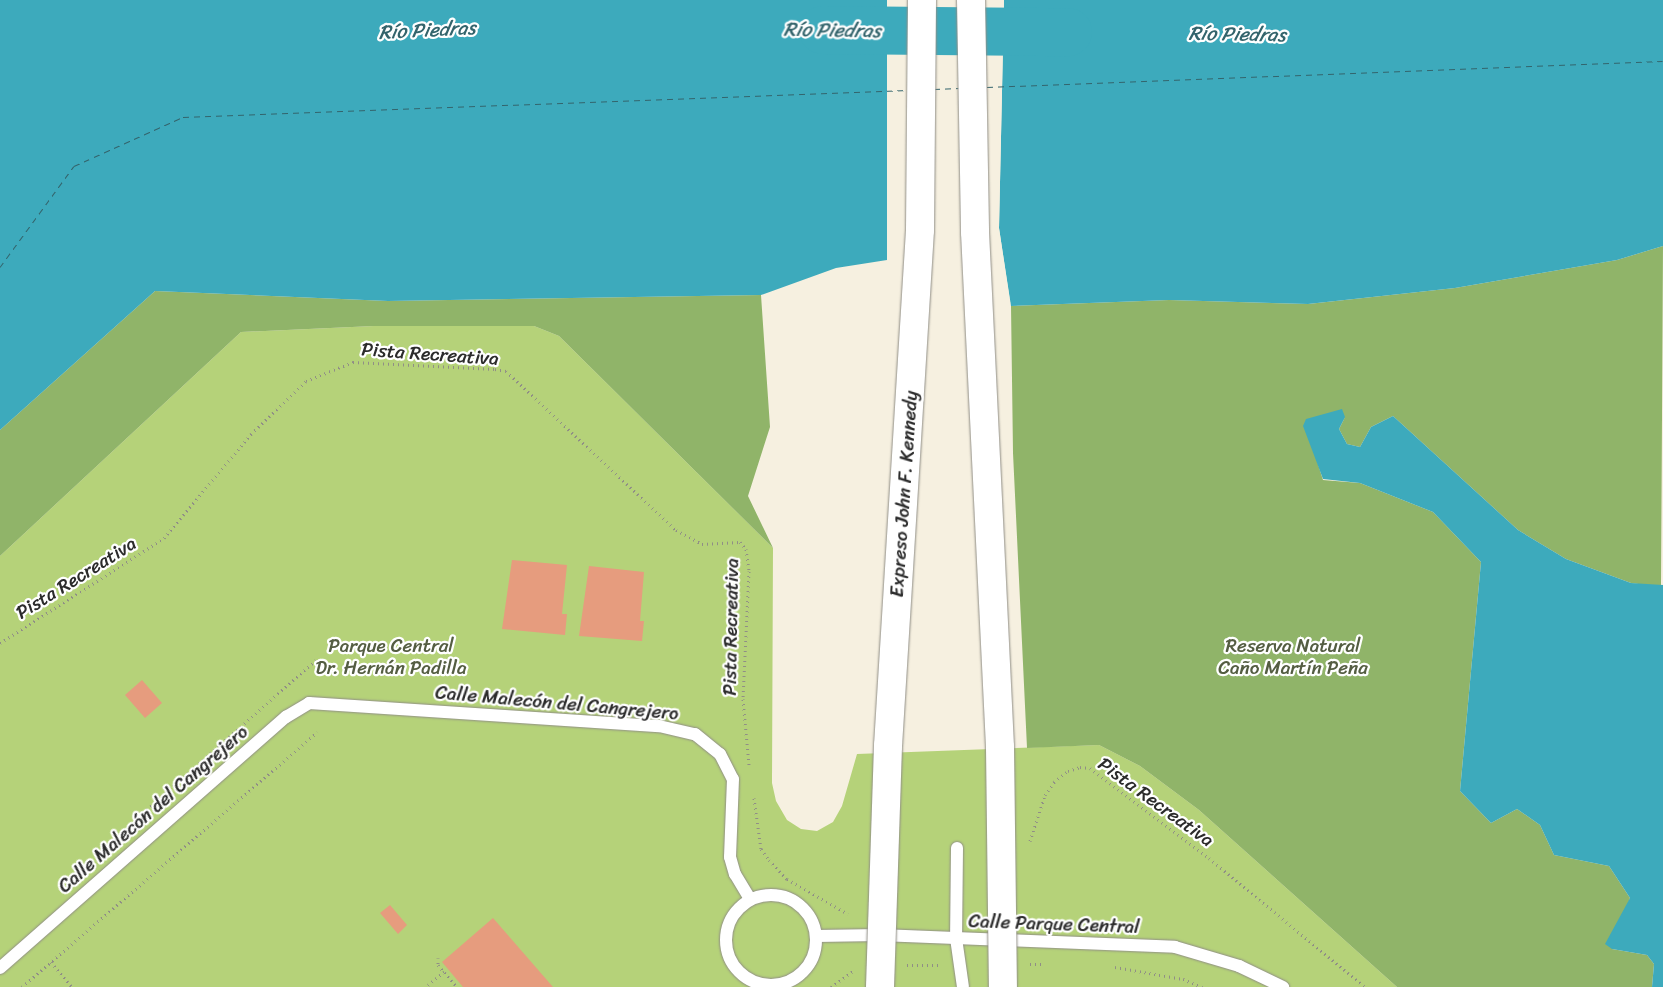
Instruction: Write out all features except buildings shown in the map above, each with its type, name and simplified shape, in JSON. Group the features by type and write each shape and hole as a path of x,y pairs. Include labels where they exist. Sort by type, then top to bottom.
{"highway":[{"name":"Expreso John F. Kennedy","path":"880,987 888,746 920,230 922,0"},
{"path":"971,0 976,242 1000,746 1004,987"}],"lane":[{"name":"Calle Malecón del Cangrejero","path":"0,968 286,717 309,703 659,726 695,734 720,754 733,779 730,858 735,874 750,899"},
{"path":"957,848 956,938 963,987"},
{"path":"764,894 790,898 809,916 816,936 813,956 806,968 790,981 780,986 754,982 732,963 725,945 726,929 738,908 750,899 764,894"},
{"name":"Calle Parque Central","path":"816,936 956,938 1175,948 1239,966 1283,987"}],"path":[{"name":"Pista Recreativa","path":"0,643 164,538 251,434 306,381 352,362 506,371 676,530 702,544 740,542 746,549 749,571 743,699 750,770"},
{"path":"141,815 318,658"},
{"path":"22,987 317,732"},
{"name":"Pista Recreativa","path":"1027,846 1045,795 1054,782 1068,771 1080,766 1090,768 1209,858 1365,987"},
{"path":"752,789 761,849 769,860 787,879 847,914 856,915"},
{"path":"438,958 438,965 458,987"},
{"path":"51,962 72,987"},
{"path":"428,985 444,972"}],"green space":[{"name":"Reserva Natural Caño Martín Peña","path":"1663,246 1661,587 1631,583 1566,559 1518,530 1393,416 1371,427 1360,447 1347,444 1339,429 1345,417 1317,461 1323,480 1360,483 1433,512 1481,562 1460,791 1491,823 1517,809 1540,825 1554,855 1609,866 1630,898 1612,949 1647,955 1654,964 1652,987 1397,987 1199,810 1140,766 1099,745 1027,748 1013,453 1011,306 1169,300 1308,304 1455,288 1617,260"},
{"path":"155,291 388,301 761,295 770,427 748,496 773,548 559,336 534,326 374,326 241,332 0,556 0,430"},
{"name":"Parque Central Dr. Hernán Padilla","path":"374,326 534,326 559,336 773,548 772,783 776,801 787,820 801,829 817,831 833,822 842,806 857,754 1099,745 1140,766 1199,810 1397,987 0,987 0,556 241,332"}],"water":[{"path":"0,0 887,0 887,260 836,268 761,295 388,301 155,291 0,430"},
{"path":"1004,0 1663,0 1663,246 1617,260 1455,288 1308,304 1169,300 1011,306 999,228"},
{"path":"1342,409 1345,417 1339,429 1347,444 1360,447 1371,427 1393,416 1518,530 1566,559 1631,583 1663,585 1663,987 1652,987 1654,964 1647,955 1612,949 1605,944 1630,898 1609,866 1554,855 1540,825 1517,809 1491,823 1460,791 1481,562 1433,512 1360,483 1323,479 1303,426 1306,419"}],"pier":[{"path":"889,0 890,260 887,262 887,260"},
{"path":"1002,0 1004,0 999,228 1011,308 996,228"}],"waterway":[{"name":"Río Piedras","path":"823,30 1068,32"}],"ferry route":[{"path":"987,87 1663,61"},
{"path":"934,89 960,88"},
{"path":"0,267 74,166 183,117 908,90"}]}
